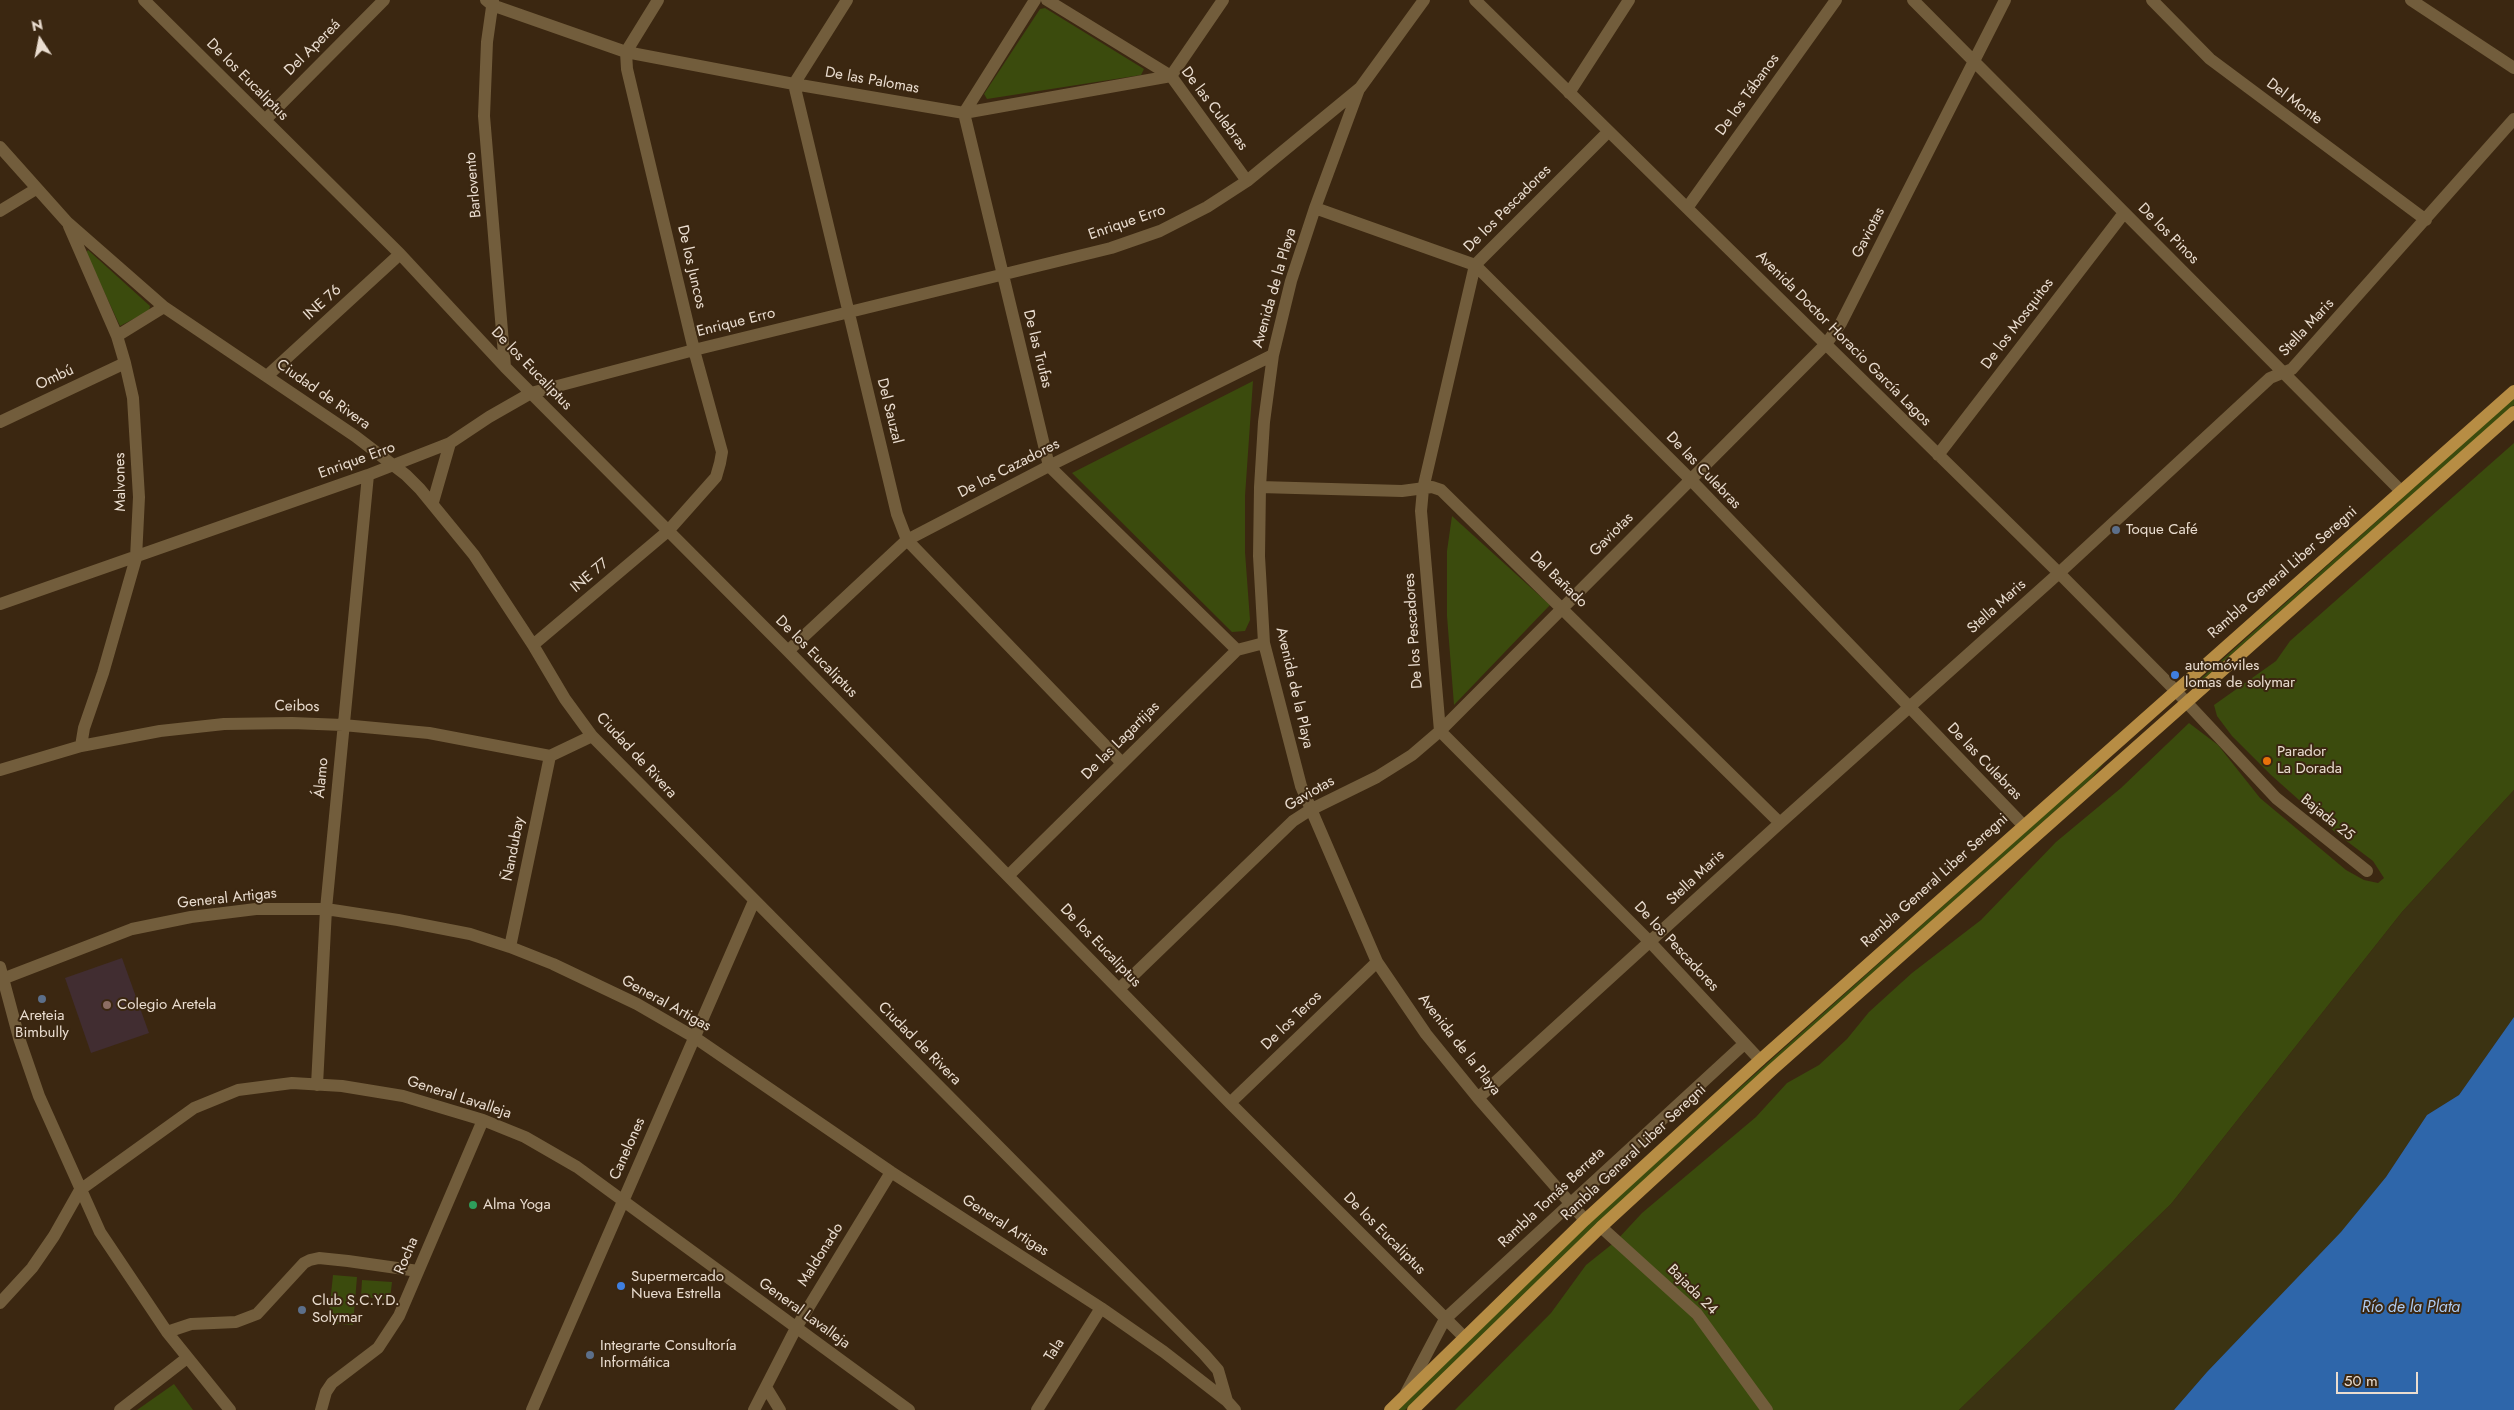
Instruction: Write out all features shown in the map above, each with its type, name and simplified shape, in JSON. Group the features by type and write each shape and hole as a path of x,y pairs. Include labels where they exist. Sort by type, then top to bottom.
{"main road":[{"name":"Rambla General Liber Seregni","path":"1390,1410 1585,1220 1760,1060 2022,824 2514,390"},
{"name":"Rambla General Liber Seregni","path":"1413,1410 1601,1227 1794,1050 2514,412"}],"street":[{"name":"Del Apereá","path":"265,120 384,0"},
{"path":"626,52 658,0"},
{"path":"794,84 847,0"},
{"path":"964,113 1035,0"},
{"name":"De las Culebras","path":"1047,0 1171,76 1247,181"},
{"path":"1171,76 1223,0"},
{"name":"Enrique Erro","path":"0,604 136,558 368,475 450,443 488,417 531,393 694,350 1111,248 1160,231 1207,207 1247,181 1360,88 1424,0"},
{"name":"Avenida Doctor Horacio García Lagos","path":"1475,0 2059,573 2186,702"},
{"path":"1569,93 1629,0"},
{"name":"De los Tábanos","path":"1687,208 1836,0"},
{"name":"De los Pinos","path":"1913,0 2401,491"},
{"name":"Gaviotas","path":"1119,989 1293,821 1310,810 1377,777 1412,755 1440,731 1826,344 1841,323 2006,0"},
{"name":"Del Monte","path":"2152,0 2210,60 2426,220"},
{"path":"2412,0 2514,68"},
{"name":"De los Eucaliptus","path":"148,1 400,254 505,367 788,651 1230,1103 1464,1338"},
{"name":"De las Palomas","path":"490,2 626,52 794,84 964,113 1171,76"},
{"name":"Barlovento","path":"490,2 484,116 505,367"},
{"name":"De los Juncos","path":"626,52 627,69 694,350 722,452 716,477 668,531"},
{"name":"Del Sauzal","path":"794,84 898,514 907,540 1122,763"},
{"name":"Avenida de la Playa","path":"1360,88 1315,208 1291,281 1273,356 1264,422 1260,487 1259,556 1264,643 1298,777 1310,810 1377,962 1426,1034 1478,1098 1585,1220"},
{"name":"De las Trufas","path":"964,113 1049,466"},
{"name":"Stella Maris","path":"1478,1098 1651,943 1780,823 2059,573 2270,378 2292,369 2512,127"},
{"name":"De los Pescadores","path":"1608,132 1474,265 1423,489 1421,511 1440,731 1651,943 1760,1060"},
{"name":"Ciudad de Rivera","path":"0,147 67,222 164,307 355,436 393,465 433,502 474,555 565,699 592,736 1204,1354 1218,1370 1231,1406"},
{"path":"0,212 36,189"},
{"name":"De las Culebras","path":"1315,208 1474,265 1690,479 1908,708 2022,824"},
{"name":"De los Mosquitos","path":"1938,455 2124,213"},
{"name":"Malvones","path":"67,222 117,336 133,398 139,497 136,558 80,746"},
{"name":"INE 76","path":"267,376 400,254"},
{"path":"117,336 164,307"},
{"name":"De los Cazadores","path":"788,651 907,540 1049,466 1273,356"},
{"name":"Ombú","path":"0,422 124,363"},
{"path":"433,502 450,443"},
{"path":"1049,466 1237,650"},
{"name":"Álamo","path":"317,1084 326,909 368,475"},
{"name":"Del Bañado","path":"1260,487 1402,491 1432,487 1442,490 1780,823"},
{"name":"INE 77","path":"533,646 668,531"},
{"name":"De las Lagartijas","path":"1008,876 1237,650 1264,643"},
{"name":"Bajada 25","path":"2186,702 2276,798 2367,871"},
{"name":"Ceibos","path":"0,770 80,746 160,731 224,724 292,723 343,725 429,734 550,756"},
{"path":"550,756 592,736"},
{"name":"Ñandubay","path":"510,947 550,756"},
{"name":"Canelones","path":"532,1410 754,901"},
{"name":"General Artigas","path":"1,975 132,929 192,917 256,909 326,909 470,934 510,947 553,964 638,1004 694,1037 891,1172 1101,1308 1164,1352 1231,1406"},
{"name":"De los Teros","path":"1230,1103 1377,962"},
{"path":"1,975 19,1038 39,1096 100,1232 167,1332 230,1410"},
{"name":"Rambla Tomás Berreta","path":"1405,1395 1445,1319 1744,1044"},
{"name":"General Lavalleja","path":"0,1303 32,1268 54,1236 80,1190 194,1108 238,1090 292,1083 317,1084 403,1096 483,1120 525,1137 578,1167 622,1202 910,1410"},
{"name":"Rocha","path":"321,1410 326,1392 332,1383 378,1348 391,1332 483,1120"},
{"name":"Maldonado","path":"754,1410 796,1328 891,1172"},
{"name":"Bajada 24","path":"1601,1227 1697,1314 1767,1410"},
{"path":"167,1332 191,1324 236,1322 257,1314 304,1263 310,1260 319,1258 418,1271"},
{"name":"Tala","path":"1037,1410 1101,1308"},
{"path":"120,1410 187,1358"},
{"path":"766,1387 780,1410"}],"shaded area":[{"name":"Colegio Aretela","path":"122,958 149,1033 91,1053 65,978"}],"green space":[{"path":"1045,8 1144,69 1141,75 987,99 984,94 1040,9"},
{"path":"88,250 150,306 149,311 120,326 86,253"},
{"path":"1253,381 1245,496 1245,552 1250,620 1245,631 1232,632 1072,473"},
{"path":"2514,398 2514,405 2198,684 2194,685"},
{"path":"2514,443 2514,790 2402,912 2171,1204 1959,1410 1455,1410 1551,1313 1586,1265 1616,1241 1642,1213 1756,1117 1787,1083 1819,1065 1847,1039 1869,1012 1912,973 1981,920 2056,842 2121,788 2189,723 2218,745 2260,798 2346,870 2364,880 2378,883 2384,878 2373,861 2336,833 2271,775 2232,736 2217,716 2214,705 2276,661 2290,641"},
{"path":"1452,516 1550,605 1454,705 1447,616 1447,551"},
{"path":"2106,760 2092,778 1768,1067 1405,1410 1398,1410 1593,1219"},
{"path":"333,1275 357,1277 353,1325 328,1323"},
{"path":"362,1280 392,1282 390,1299 361,1297"},
{"path":"174,1384 193,1410 137,1410"}],"sand":[{"path":"2514,790 2514,1017 2459,1095 2427,1115 2386,1177 2341,1233 2207,1372 2174,1410 1959,1410 2171,1204 2402,912"}],"water":[{"name":"Río de la Plata","path":"2514,1017 2514,1410 2174,1410 2207,1372 2341,1232 2386,1177 2427,1115 2459,1095"}],"place":[{"name":"Toque Café","path":"2116,530"},
{"name":"automóviles lomas de solymar","path":"2175,675"},
{"name":"Parador La Dorada","path":"2267,761"},
{"name":"Areteia Bimbully","path":"42,999"},
{"name":"Colegio Aretela","path":"107,1005"},
{"name":"Alma Yoga","path":"473,1205"},
{"name":"Supermercado Nueva Estrella","path":"621,1286"},
{"name":"Club S.C.Y.D. Solymar","path":"302,1310"},
{"name":"Integrarte Consultoría Informática","path":"590,1355"}]}
